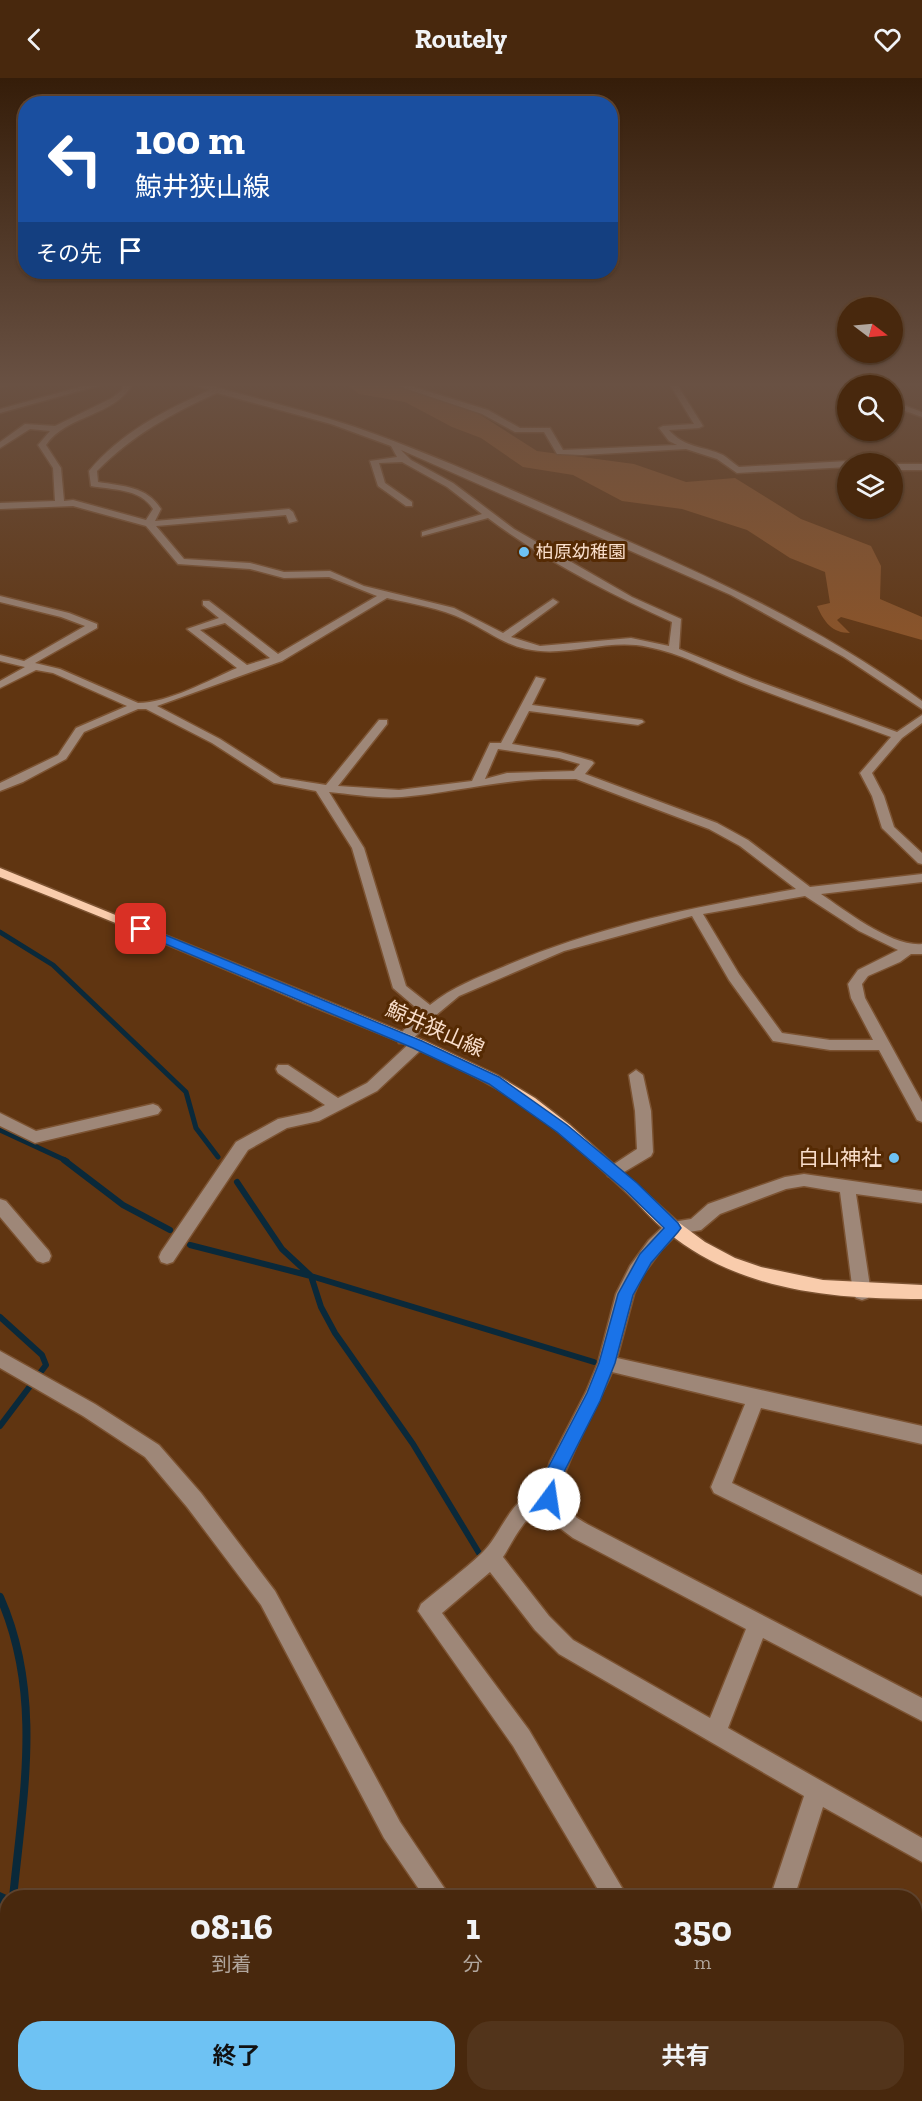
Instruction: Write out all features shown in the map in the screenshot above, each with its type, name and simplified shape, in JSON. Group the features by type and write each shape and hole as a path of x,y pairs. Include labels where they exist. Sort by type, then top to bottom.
{"main road":[{"name":"鯨井狭山線","path":"0,872 411,1042 494,1080 562,1128 614,1172 673,1228 705,1250 737,1267 771,1279 820,1289 862,1293 922,1292"}],"street":[{"path":"58,477 60,502"},
{"path":"93,477 94,484 140,493 154,502 157,509 150,524"},
{"path":"379,477 381,484 409,504"},
{"path":"437,477 511,531 629,599 677,621 674,649"},
{"path":"470,477 741,594 828,641 922,706"},
{"path":"0,507 73,503 150,524 289,512 292,521"},
{"path":"425,534 490,514"},
{"path":"150,524 181,562 250,566 284,574 330,574 361,588 459,613 481,623 502,638 547,650 627,641 674,649 738,677 818,704 898,736"},
{"path":"0,787 62,757 80,730 142,706 193,691 245,669 279,659 385,595"},
{"path":"0,599 65,615 93,626 0,685"},
{"path":"502,638 554,602"},
{"path":"206,603 279,659"},
{"path":"227,619 192,629 245,669"},
{"path":"0,658 78,678 142,706 216,741 278,781 325,788 399,794 477,784 507,777 577,775 630,792 713,825 744,843 807,891 864,928 915,950"},
{"path":"505,746 540,679"},
{"path":"525,707 638,722"},
{"path":"922,718 898,736 866,773 878,796 888,828 922,860"},
{"path":"325,788 383,722"},
{"path":"477,784 494,745 588,763 577,775"},
{"path":"325,788 358,848 400,988 430,1012"},
{"path":"167,1257 242,1146 283,1123 315,1117 372,1087 411,1042 430,1012 454,993 559,948 695,911 807,891 877,885 922,878"},
{"path":"695,911 734,977 778,1037 830,1045 884,1045"},
{"path":"915,950 863,973 855,984 858,998 922,1116"},
{"path":"283,1069 337,1105"},
{"path":"614,1172 645,1152 643,1111 636,1075"},
{"path":"0,1119 35,1137 153,1110"},
{"path":"922,1197 804,1180 785,1183 714,1209 695,1225 673,1228 655,1245 625,1294 607,1363 594,1395 556,1468 549,1499 555,1512 580,1531 922,1710"},
{"path":"847,1185 862,1293"},
{"path":"0,1206 43,1256"},
{"path":"0,1359 89,1410 152,1451 194,1500 268,1598 392,1830 433,1890"},
{"path":"607,1363 756,1399 922,1435"},
{"path":"756,1399 721,1487 922,1587"},
{"path":"549,1499 532,1502 517,1519 491,1558 428,1611 521,1738 611,1890"},
{"path":"491,1558 542,1623 566,1647 922,1851"},
{"path":"715,1733 758,1624"},
{"path":"785,1890 817,1792"}],"shaded area":[{"path":"578,477 673,477 686,482 735,478 801,519 871,546 881,566 880,599 922,617 922,640 841,617 837,620 850,633 833,629 817,606 830,603 825,572 790,558 747,530 682,509 622,501"}],"waterway":[{"path":"0,932 53,965 186,1092 196,1128 218,1157"},
{"path":"0,1130 67,1161"},
{"path":"64,1160 123,1205 170,1230"},
{"path":"237,1182 282,1249 311,1276"},
{"path":"190,1245 311,1276"},
{"path":"311,1276 594,1362"},
{"path":"311,1276 321,1307 335,1333 413,1444 479,1553"},
{"path":"0,1317 42,1355 46,1365 0,1426"},
{"path":"0,1597 13,1634 22,1671 26,1708 25,1784 14,1890"}],"place":[{"name":"柏原幼稚園","path":"524,552"},
{"name":"白山神社","path":"894,1158"}],"route":[{"path":"141,929 418,1044 494,1080 562,1128 632,1187 673,1228 655,1245 636,1271 625,1294 607,1363 594,1395 556,1468 549,1499"}]}
